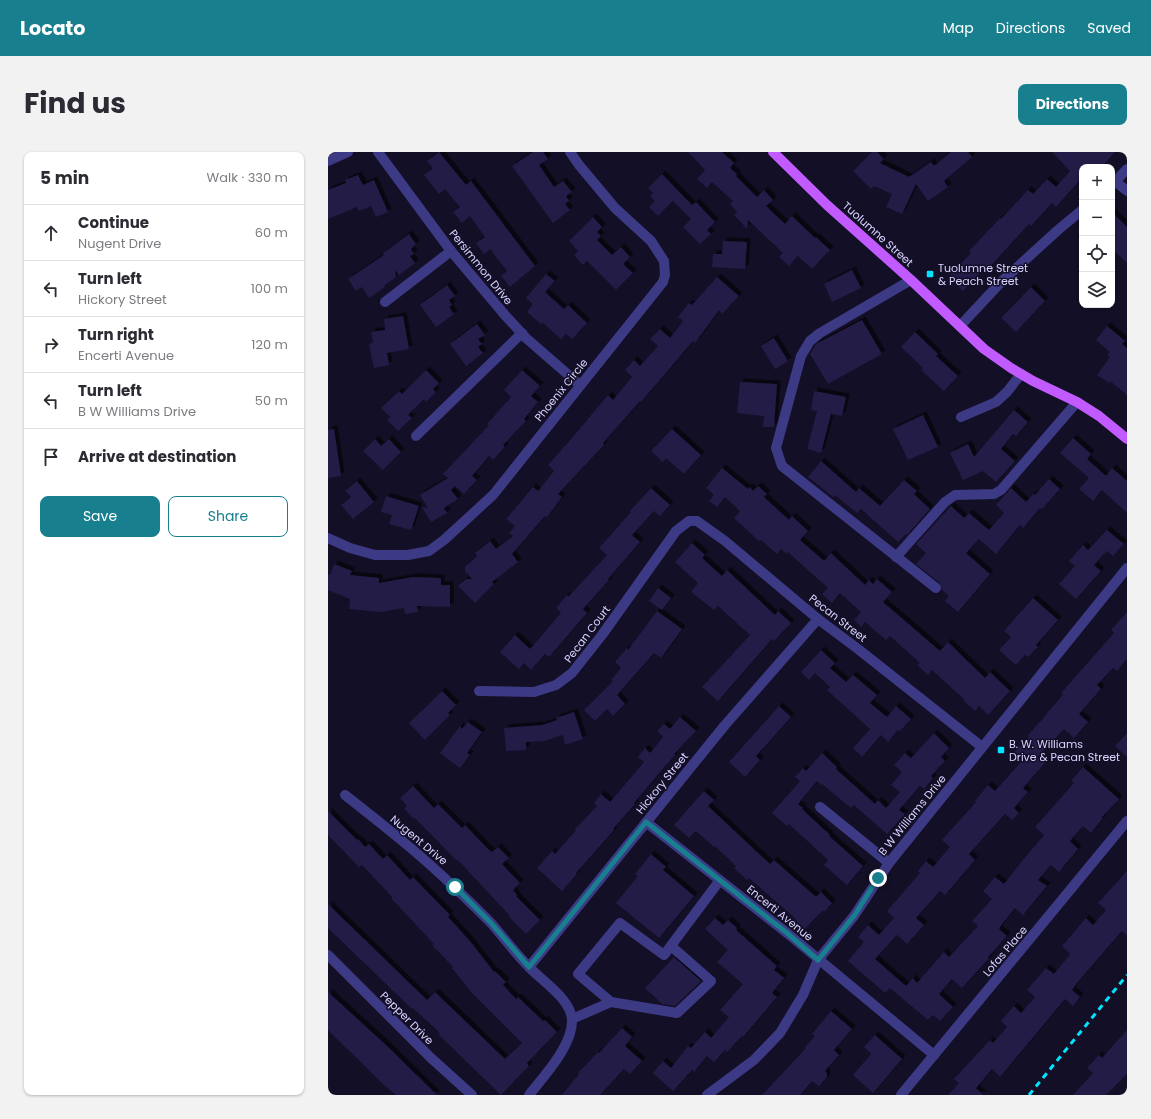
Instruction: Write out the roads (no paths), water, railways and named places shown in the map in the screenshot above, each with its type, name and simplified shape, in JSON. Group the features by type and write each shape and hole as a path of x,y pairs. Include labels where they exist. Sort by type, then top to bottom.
{"main road":[{"name":"Tuolumne Street","path":"773,152 827,205 911,280 984,349 1033,381 1077,402 1099,416 1127,439"}],"street":[{"path":"328,161 348,152"},
{"name":"Persimmon Drive","path":"378,152 451,251 504,314 522,333 580,385"},
{"name":"Phoenix Circle","path":"328,538 350,548 375,555 408,555 429,551 444,540 493,495 663,282 665,275 664,261 650,241 615,208 570,152"},
{"path":"1115,182 1127,170"},
{"path":"1115,184 1127,191"},
{"path":"960,326 1002,280 1079,212"},
{"path":"385,302 451,251"},
{"path":"911,280 820,333 810,341 801,356 776,448 782,466 936,588"},
{"path":"416,436 522,333"},
{"path":"961,417 996,402 1007,392 1021,374"},
{"path":"896,557 945,502 955,495 994,494 1001,490 1077,402"},
{"name":"Pecan Street","path":"677,530 689,521 697,521 725,541 818,618 982,747"},
{"name":"Pecan Court","path":"479,691 534,692 556,684 572,673 602,635 677,530"},
{"name":"B W Williams Drive","path":"707,1095 754,1060 780,1033 803,995 818,960 854,916 889,863 1127,568"},
{"name":"Hickory Street","path":"529,967 725,725 818,618"},
{"name":"Nugent Drive","path":"345,795 409,845 455,887 491,923 529,967 557,993 568,1006 572,1019"},
{"path":"820,808 889,863"},
{"name":"Lofas Place","path":"901,1095 1127,821"},
{"name":"Encerti Avenue","path":"646,822 787,933 934,1055"},
{"path":"671,946 711,981 677,1014 611,1002 578,974 620,923 664,955 720,880"},
{"name":"Pepper Drive","path":"328,955 431,1058 472,1095"},
{"path":"529,1095 555,1062 570,1035 572,1019 611,1002"}],"railway":[{"path":"1029,1095 1127,975"}],"place":[{"name":"Tuolumne Street & Peach Street","path":"930,274"},
{"name":"B. W. Williams Drive & Pecan Street","path":"1001,750"}]}
